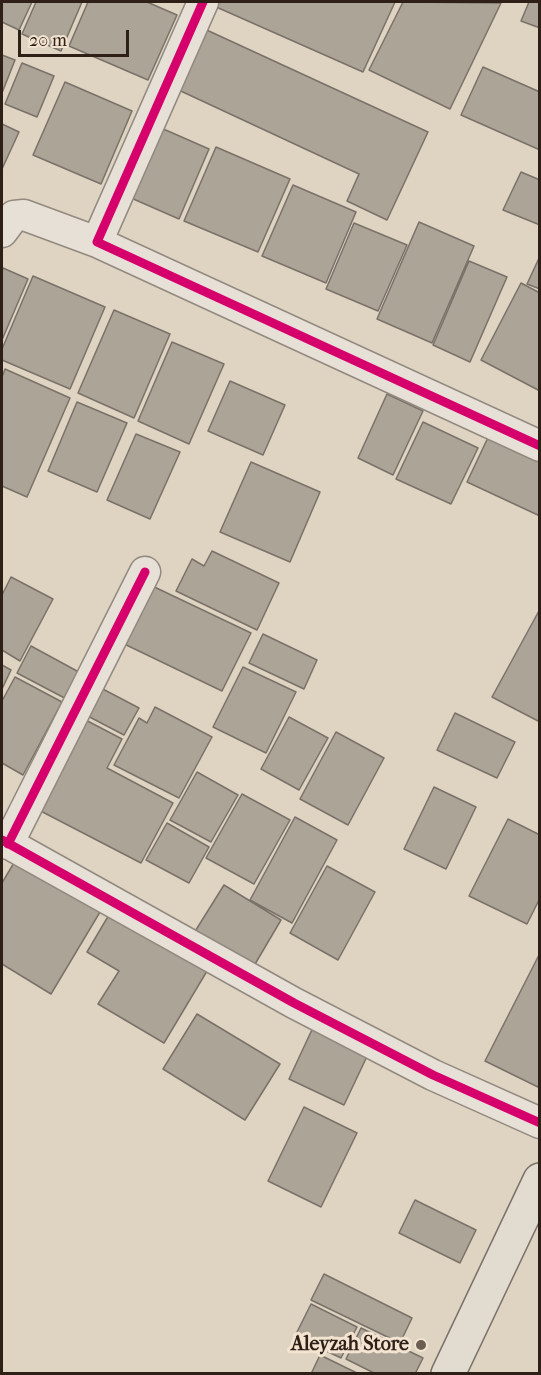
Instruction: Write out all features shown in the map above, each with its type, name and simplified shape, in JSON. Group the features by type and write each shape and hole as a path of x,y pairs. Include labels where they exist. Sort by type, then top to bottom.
{"highway":[{"path":"448,1374 540,1180"}],"street":[{"path":"97,242 203,2"},
{"path":"2,232 14,216 24,215 97,242 540,446"},
{"path":"145,572 5,842 294,1003 433,1075 540,1123"}],"building":[{"path":"2,2 32,2 19,30 2,22"},
{"path":"36,2 82,2 61,51 22,34"},
{"path":"88,2 147,2 177,15 148,80 69,46"},
{"path":"205,2 395,2 363,72"},
{"path":"403,2 501,3 450,109 369,70"},
{"path":"529,2 540,2 540,28 521,21"},
{"path":"198,26 428,132 387,220 347,201 359,174 170,86"},
{"path":"2,55 15,60 2,93"},
{"path":"22,63 54,76 37,117 5,104"},
{"path":"483,67 540,92 540,150 461,115"},
{"path":"65,82 132,111 101,184 33,155"},
{"path":"2,124 19,132 2,169"},
{"path":"152,124 209,149 179,219 122,194"},
{"path":"216,147 290,179 258,252 184,221"},
{"path":"521,172 540,180 540,225 503,210"},
{"path":"293,185 356,212 326,283 262,256"},
{"path":"419,222 474,246 432,343 377,319"},
{"path":"354,223 407,245 378,311 326,289"},
{"path":"540,256 540,289 527,284"},
{"path":"469,261 507,277 470,362 433,345"},
{"path":"3,268 28,279 2,340 2,271"},
{"path":"33,276 105,307 70,389 2,360 2,349"},
{"path":"521,283 540,293 540,391 481,360"},
{"path":"114,310 170,334 134,418 78,393"},
{"path":"172,342 224,364 189,444 138,421"},
{"path":"5,369 70,398 27,497 2,486 2,377"},
{"path":"230,381 285,405 263,455 208,431"},
{"path":"387,394 423,411 393,475 358,458"},
{"path":"77,402 127,423 97,492 48,471"},
{"path":"423,422 478,448 451,504 396,479"},
{"path":"492,429 540,451 540,516 467,482"},
{"path":"136,434 180,452 150,519 107,500"},
{"path":"251,462 320,492 290,562 220,532"},
{"path":"212,551 279,583 257,630 176,591 192,559 204,566"},
{"path":"11,577 53,599 20,661 2,650 2,595"},
{"path":"146,583 251,633 222,691 118,641"},
{"path":"540,609 540,722 492,697"},
{"path":"263,634 317,660 304,689 249,663"},
{"path":"31,646 88,677 74,703 17,673"},
{"path":"2,665 11,670 2,689"},
{"path":"243,667 296,692 266,753 213,727"},
{"path":"15,677 62,702 23,775 2,763 2,701"},
{"path":"97,686 139,708 124,735 82,713"},
{"path":"155,707 212,737 179,798 114,765 139,718 147,723"},
{"path":"455,713 515,742 497,778 437,750"},
{"path":"78,716 122,739 107,768 173,803 141,863 31,806"},
{"path":"289,717 328,738 299,790 261,769"},
{"path":"336,732 384,758 348,825 300,799"},
{"path":"197,772 238,795 211,842 170,820"},
{"path":"434,787 476,807 446,869 404,849"},
{"path":"242,794 290,820 254,884 206,858"},
{"path":"295,817 337,840 292,923 250,900"},
{"path":"508,819 540,835 540,898 527,924 469,896"},
{"path":"167,823 209,847 189,883 146,860"},
{"path":"18,856 103,907 51,994 2,964 2,883"},
{"path":"327,866 375,892 338,960 290,933"},
{"path":"224,885 281,920 248,976 189,941"},
{"path":"113,908 210,966 164,1043 98,1004 119,971 87,952"},
{"path":"540,953 540,1088 485,1061"},
{"path":"197,1014 280,1064 245,1120 163,1069"},
{"path":"316,1021 371,1048 344,1105 289,1079"},
{"path":"304,1107 357,1133 321,1207 268,1181"},
{"path":"415,1200 476,1230 460,1263 399,1233"},
{"path":"324,1274 412,1318 400,1343 311,1300"},
{"path":"311,1304 357,1327 341,1358 295,1336"},
{"path":"361,1328 423,1358 415,1374 376,1374 346,1359"},
{"path":"320,1355 359,1374 311,1374"}],"cycle path":[{"path":"203,2 97,242 540,446"},
{"path":"8,844 145,572"},
{"path":"2,840 294,1003 433,1075 540,1123"}],"place":[{"name":"Aleyzah Store","path":"421,1345"}]}
